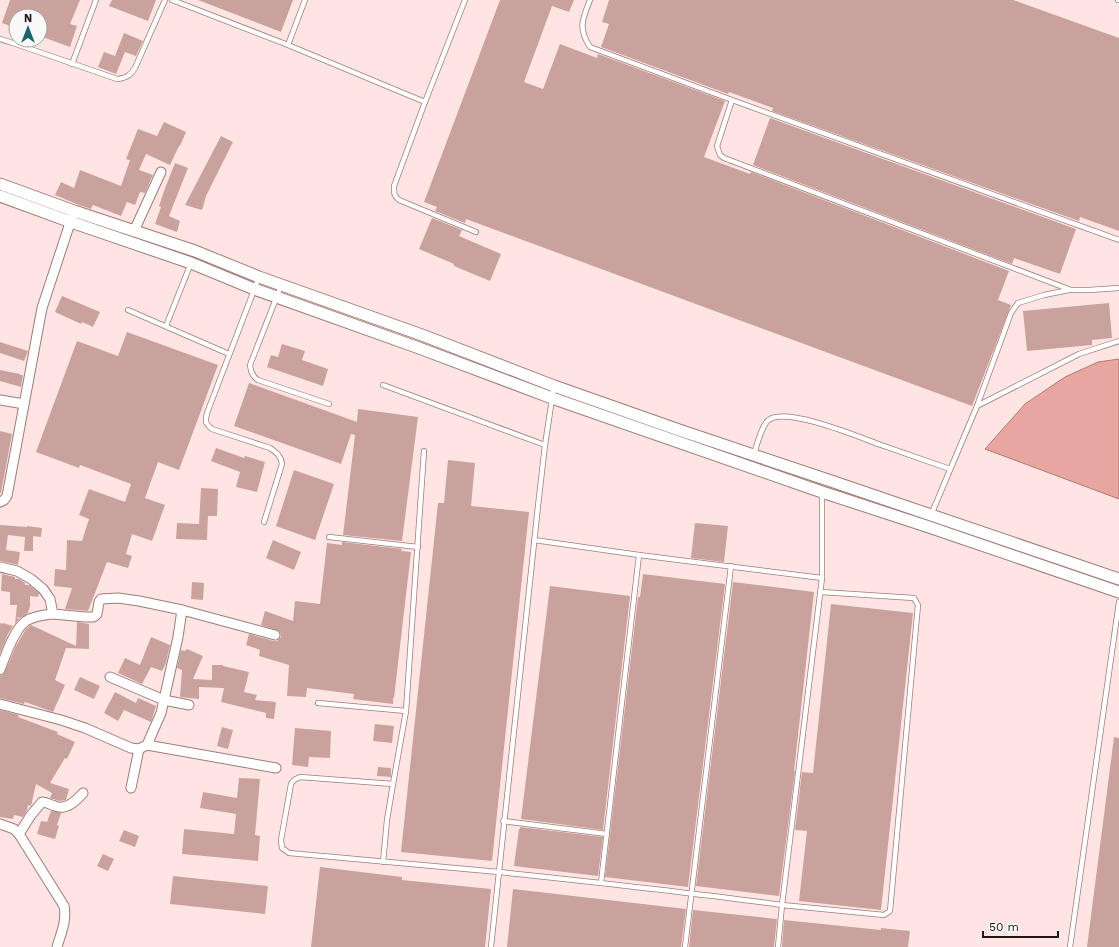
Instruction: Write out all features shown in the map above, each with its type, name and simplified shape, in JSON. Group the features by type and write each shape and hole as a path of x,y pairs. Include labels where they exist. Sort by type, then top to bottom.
{"street":[{"path":"134,231 161,172"},
{"path":"0,184 72,216 254,289 277,296 552,398 822,492 1119,592"},
{"path":"0,196 134,231 195,251 259,277 282,284 554,386 679,430 1119,579"},
{"path":"0,502 7,496 42,308 72,216"},
{"path":"0,400 24,404"},
{"path":"0,567 17,571 43,588 50,599 53,614"},
{"path":"0,670 10,644 20,626 26,621 35,617 53,614 93,617 97,614 99,602 107,599 118,598 139,601 182,610 276,635"},
{"path":"131,788 143,747 161,713 178,637 182,610"},
{"path":"110,677 164,700 188,705"},
{"path":"0,704 85,728 131,748 143,747 276,768"},
{"path":"19,834 31,815 42,802 47,802 55,807 66,807 77,800 83,793"},
{"path":"0,824 14,829 19,834 64,906 66,915 56,947"}],"lane":[{"path":"72,64 96,0"},
{"path":"0,39 117,80 125,79 131,74 165,0"},
{"path":"172,0 288,45 426,102"},
{"path":"288,45 305,0"},
{"path":"465,0 394,186 394,192 395,197 399,200 476,232"},
{"path":"590,0 582,21 585,38 590,47 1119,240"},
{"path":"732,100 717,146 720,155 724,158 1071,290"},
{"path":"166,326 191,263"},
{"path":"259,277 205,420 206,424 212,429 270,448 281,458 282,464 264,522"},
{"path":"282,284 250,365 253,376 258,380 329,404"},
{"path":"926,526 977,406 1011,313 1018,303 1044,294 1071,290 1119,288"},
{"path":"128,310 230,354"},
{"path":"977,406 1079,354 1119,341"},
{"path":"383,385 545,445"},
{"path":"490,947 534,540 545,445 554,386"},
{"path":"754,455 765,424 770,419 780,416 792,417 821,424 950,469"},
{"path":"383,862 393,784 406,711 424,451"},
{"path":"778,947 821,592 822,492"},
{"path":"329,538 418,547"},
{"path":"534,540 822,578"},
{"path":"601,883 639,555"},
{"path":"686,947 731,566"},
{"path":"393,784 300,777 294,780 291,784 281,840 282,848 289,853 498,872 692,893 782,905 884,915 890,911 918,605 914,598 821,592"},
{"path":"1070,947 1119,602"},
{"path":"318,703 406,711"},
{"path":"504,821 607,834"}],"shaded area":[{"path":"1119,359 1119,499 985,449 1025,404 1065,377 1098,362"}],"building":[{"path":"10,0 80,0 70,24 77,26 70,47 48,39 48,8 8,8 8,25 2,23"},
{"path":"112,0 156,0 148,21 109,6"},
{"path":"198,0 293,0 281,32"},
{"path":"500,0 574,0 569,12 552,6 524,82 543,89 560,44 597,58 598,54 725,101 704,157 750,174 751,172 1009,271 998,300 1011,305 972,406 466,219 465,223 435,211 437,207 424,202"},
{"path":"609,0 1013,0 1119,38 1119,231 1080,217 1079,221 772,111 773,108 729,92 728,94 601,47 609,24 602,22"},
{"path":"124,33 143,41 136,56 125,52 116,74 98,67 104,52 115,56"},
{"path":"770,118 1076,229 1060,274 1014,258 1012,264 753,165"},
{"path":"164,122 186,132 180,146 170,165 146,154 139,170 153,175 145,193 140,192 135,205 127,202 121,216 93,205 91,209 55,195 61,182 74,188 80,170 121,186 130,160 126,159 138,129 157,136"},
{"path":"221,136 233,142 206,196 202,210 185,205"},
{"path":"175,163 188,168 169,216 180,221 177,232 155,224 161,207 159,206"},
{"path":"432,218 462,230 459,236 501,254 490,281 419,249"},
{"path":"62,296 100,312 93,327 82,322 81,324 55,312"},
{"path":"1109,303 1112,338 1092,340 1092,345 1027,351 1023,311"},
{"path":"127,332 218,365 179,470 158,462 145,498 165,505 152,541 132,534 126,554 132,556 128,568 107,562 88,611 65,609 72,588 54,586 55,569 66,570 67,540 82,541 89,519 79,515 89,489 125,502 131,484 80,465 79,468 36,452 77,341 118,356"},
{"path":"0,342 28,351 24,361 0,353"},
{"path":"282,344 305,351 302,360 328,369 323,386 267,367 271,355 278,357"},
{"path":"0,370 23,375 21,387 0,381"},
{"path":"249,383 357,422 358,409 418,417 402,541 343,535 355,435 351,434 341,464 234,426"},
{"path":"0,431 12,434 1,493 0,493"},
{"path":"216,448 244,458 245,456 265,462 257,492 236,487 240,472 211,461"},
{"path":"448,460 475,463 471,506 529,512 492,861 401,852 438,503 444,503"},
{"path":"294,470 334,484 315,540 276,526"},
{"path":"201,488 218,489 217,516 208,516 207,540 176,539 177,523 199,524"},
{"path":"695,523 728,526 724,562 691,558"},
{"path":"0,525 42,528 41,537 33,536 33,551 24,551 25,537 8,535 6,550 20,552 18,565 0,561"},
{"path":"273,540 301,552 294,570 266,558"},
{"path":"342,542 402,549 401,551 411,552 393,704 353,699 354,694 307,688 306,697 287,696 289,665 259,656 260,650 246,645 249,634 274,641 277,641 281,637 279,631 261,625 265,611 293,621 295,601 320,604 327,543 342,545"},
{"path":"2,574 19,579 25,583 25,585 29,585 39,593 38,597 30,596 28,613 20,618 16,617 19,619 15,624 17,605 10,605 10,592 1,591"},
{"path":"643,574 725,584 688,887 605,877 638,597 640,597"},
{"path":"192,582 204,583 203,600 191,599"},
{"path":"733,582 814,592 795,771 779,896 696,886"},
{"path":"550,586 630,596 603,830 521,819"},
{"path":"831,604 913,613 881,910 799,901 807,831 795,830 802,772 813,773"},
{"path":"77,622 89,624 89,649 66,648 55,680 65,685 53,712 25,702 24,704 0,698 0,676 5,672 16,646 26,629 31,625 76,646"},
{"path":"0,623 13,626 0,653"},
{"path":"151,637 170,645 166,663 162,671 151,667 142,684 118,673 125,658 140,665"},
{"path":"187,649 203,656 193,679 212,680 212,665 223,665 249,672 244,692 257,695 255,700 276,702 274,719 266,718 266,713 221,702 224,688 199,687 199,699 180,697 182,670 177,668 181,650 185,651"},
{"path":"80,677 100,686 94,699 74,690"},
{"path":"115,692 136,703 138,698 156,706 151,722 124,710 118,721 104,713"},
{"path":"0,710 19,715 18,717 58,732 57,734 75,742 67,759 65,758 50,783 69,789 66,800 60,801 50,798 52,793 36,784 31,806 28,805 23,817 14,815 13,819 0,817"},
{"path":"375,724 394,726 392,743 373,741"},
{"path":"222,727 233,730 228,749 217,746"},
{"path":"295,728 331,731 330,758 309,757 308,767 292,765"},
{"path":"1114,737 1119,738 1119,947 1087,947"},
{"path":"378,767 391,768 391,777 377,776"},
{"path":"239,778 260,779 255,835 260,836 258,861 182,854 184,829 234,834 236,814 200,808 203,792 237,798"},
{"path":"51,811 61,813 55,839 37,834 41,821 47,822"},
{"path":"520,827 603,837 598,876 514,866"},
{"path":"124,830 139,836 135,847 119,841"},
{"path":"103,854 114,859 108,871 97,866"},
{"path":"320,867 402,877 402,880 491,889 485,947 311,947"},
{"path":"173,876 268,886 265,914 170,904"},
{"path":"513,889 686,909 681,947 507,947"},
{"path":"693,910 777,919 774,947 689,947"},
{"path":"784,920 881,930 881,928 910,931 908,947 782,947"}]}
